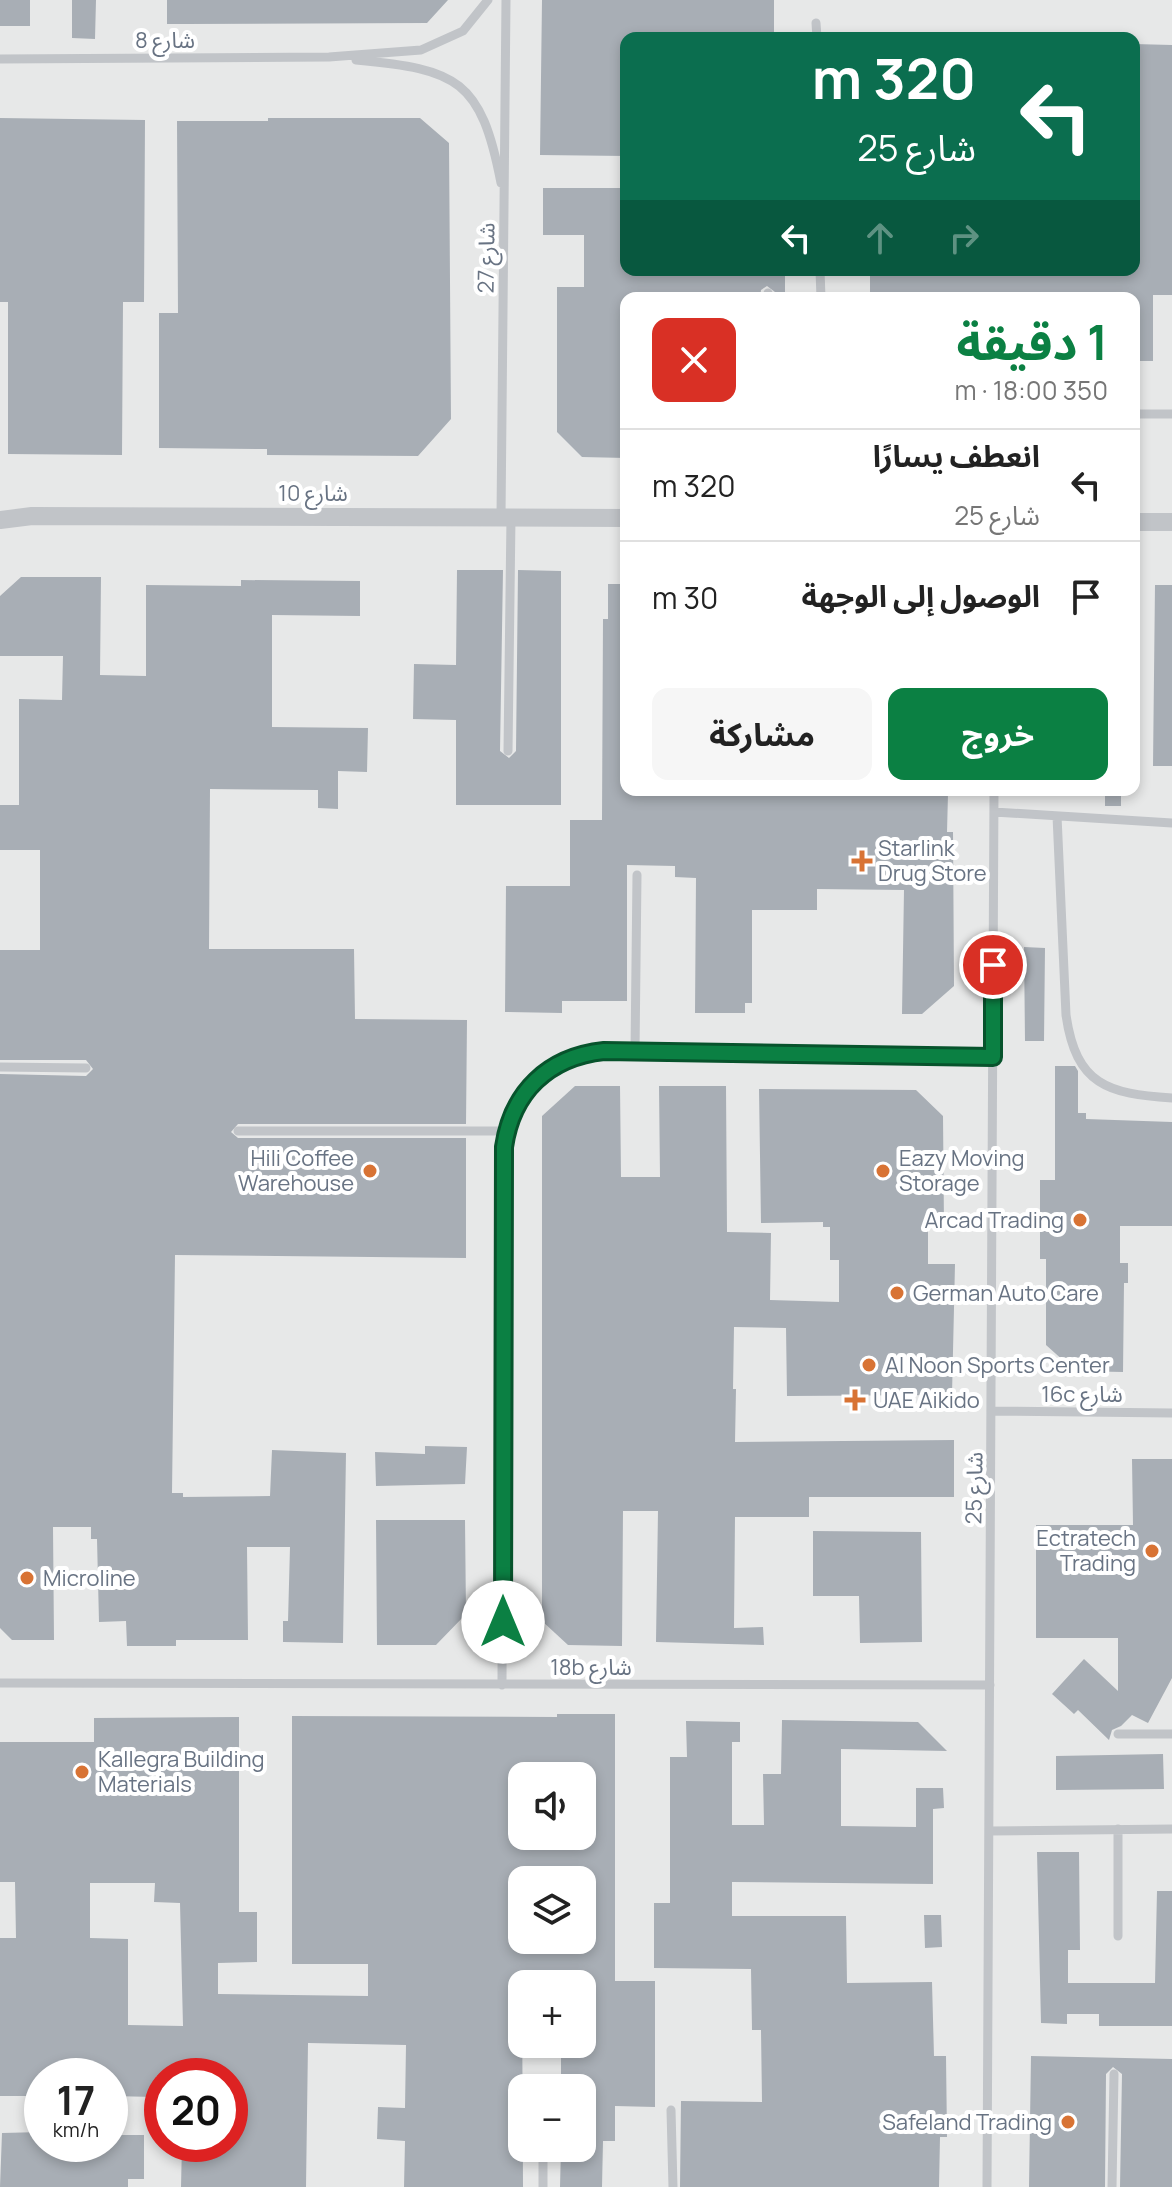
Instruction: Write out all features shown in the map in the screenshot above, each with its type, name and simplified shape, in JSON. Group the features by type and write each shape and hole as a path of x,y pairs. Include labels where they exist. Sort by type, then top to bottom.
{"street":[{"name":"شارع 10","path":"0,520 32,516 620,518"},
{"path":"1140,522 1172,522"}],"lane":[{"name":"شارع 8","path":"0,59 329,57 436,46 463,31 488,0"},
{"name":"شارع 27","path":"506,0 508,751"},
{"path":"816,23 817,32"},
{"name":"شارع 8","path":"329,57 419,66 456,83 476,102 489,126 505,203"},
{"path":"1140,414 1172,414"},
{"name":"شارع 25","path":"987,2187 994,796"},
{"path":"994,812 1172,823"},
{"path":"1057,816 1066,1015 1072,1045 1087,1072 1111,1090 1125,1095 1172,1098"},
{"path":"635,1052 637,875"},
{"path":"502,1685 506,1131 519,1099 529,1086 555,1064 587,1053 993,1057"},
{"path":"0,1067 86,1068"},
{"path":"238,1131 506,1131"},
{"name":"16c شارع","path":"992,1411 1172,1413"},
{"name":"18b شارع","path":"0,1683 990,1685"},
{"path":"1118,1734 1172,1734"},
{"path":"1118,1829 1118,1936"},
{"path":"989,1831 1172,1829"},
{"path":"1112,2187 1114,2074"},
{"path":"671,2110 673,2187"},
{"path":"543,2162 543,2187"}],"shaded area":[{"path":"0,0 1172,0 1172,2187 0,2187"}],"building":[{"path":"0,0 30,0 30,26 0,26"},
{"path":"72,0 96,0 95,39 72,38"},
{"path":"167,0 448,0 427,23 167,24"},
{"path":"542,0 774,0 774,32 620,32 620,156 540,155"},
{"path":"1140,44 1172,45 1172,295 1153,295 1153,361 1140,361 1140,292 870,292 870,276 1140,276"},
{"path":"0,118 145,120 144,302 123,302 122,455 8,454 8,302 0,302"},
{"path":"268,118 420,118 449,143 451,419 418,456 267,455 267,449 159,448 159,313 178,313 177,121 268,121"},
{"path":"543,188 620,188 620,276 785,276 785,292 775,292 767,286 761,292 620,292 620,458 582,457 557,432 557,287 584,287 584,235 543,235"},
{"path":"457,570 503,570 500,751 509,758 516,751 518,570 561,571 561,805 456,805 456,720 413,719 414,664 456,665"},
{"path":"21,577 101,577 100,675 146,676 146,585 241,586 241,580 360,581 360,616 272,615 272,727 368,728 367,772 338,771 338,809 318,808 318,790 210,789 209,949 354,949 355,1019 467,1020 466,1124 238,1124 231,1132 238,1138 466,1138 466,1258 175,1255 172,1493 183,1493 183,1497 270,1496 272,1450 346,1453 343,1643 283,1642 283,1621 288,1621 290,1547 247,1547 248,1640 176,1640 176,1646 127,1646 126,1621 99,1622 97,1539 91,1539 91,1527 53,1527 54,1640 12,1640 0,1628 0,1074 86,1076 93,1069 86,1060 0,1060 0,950 40,950 40,850 0,850 0,805 19,805 19,699 62,700 63,656 0,656 0,596"},
{"path":"608,584 620,584 620,796 948,796 947,832 953,832 954,986 922,1014 902,1014 904,890 817,889 817,910 752,910 752,1003 745,1003 745,1013 695,1013 696,878 675,877 675,866 627,865 627,1001 562,1001 562,1013 505,1012 506,886 570,886 570,820 602,820 603,619 608,619"},
{"path":"1155,585 1172,585 1172,766 1153,766"},
{"path":"1105,796 1121,796 1121,806 1105,806"},
{"path":"1024,947 1045,948 1044,1041 1025,1041"},
{"path":"1055,1066 1075,1066 1078,1071 1078,1113 1086,1113 1086,1119 1172,1122 1172,1226 1120,1226 1120,1263 1128,1263 1128,1283 1124,1283 1123,1372 1075,1371 1046,1345 1046,1259 1040,1259 1040,1180 1055,1180"},
{"path":"575,1086 620,1086 621,1177 660,1177 659,1086 726,1086 727,1232 771,1233 770,1300 839,1302 839,1260 830,1260 830,1227 823,1227 823,1222 761,1223 759,1089 916,1090 943,1116 944,1227 928,1227 928,1264 955,1264 952,1395 787,1396 786,1328 734,1327 733,1389 736,1389 735,1442 954,1440 954,1497 809,1497 809,1517 735,1517 734,1628 763,1627 764,1645 656,1642 658,1511 623,1511 622,1646 568,1645 542,1621 542,1116"},
{"path":"425,1446 467,1447 465,1484 376,1486 375,1452 425,1454"},
{"path":"1132,1459 1172,1459 1172,1678 1148,1723 1132,1715 1112,1730 1109,1740 1078,1710 1074,1714 1052,1694 1084,1659 1118,1691 1118,1638 1036,1638 1036,1525 1133,1525"},
{"path":"376,1520 465,1520 466,1614 436,1645 377,1645"},
{"path":"813,1531 921,1532 922,1642 860,1643 859,1596 813,1596"},
{"path":"557,1714 615,1714 615,1981 655,1981 655,2107 615,2106 615,2141 603,2141 602,2187 560,2187 561,2162 596,2162 596,2074 561,2074 561,2058 596,2058 596,1970 508,1970 508,2058 522,2058 522,2074 508,2074 508,2162 523,2162 523,2187 404,2187 405,2141 377,2139 378,2107 405,2108 406,2045 308,2043 306,2187 181,2187 182,2162 248,2162 248,2058 144,2058 144,2097 128,2096 128,2058 24,2058 24,2096 0,2096 0,1938 16,1938 15,1882 0,1882 0,1742 94,1742 94,1718 239,1717 239,1912 257,1912 257,1962 218,1963 218,1994 368,1996 368,1964 292,1964 292,1716 557,1717","holes":["90,1883 155,1883 154,1902 180,1903 183,2026 128,2025 128,1939 90,1938"]},
{"path":"782,1720 918,1722 947,1751 841,1749 841,1826 916,1827 916,1788 943,1788 944,1808 933,1809 933,1884 732,1882 732,1916 846,1916 847,1983 932,1982 934,2056 946,2056 947,2137 940,2137 939,2187 680,2187 681,2101 762,2102 761,2030 752,2030 751,1969 654,1968 654,1903 670,1903 670,1757 687,1757 686,1721 740,1722 740,1742 732,1742 732,1825 764,1825 763,1774 781,1774"},
{"path":"1163,1754 1164,1789 1056,1790 1056,1756"},
{"path":"1037,1852 1079,1852 1080,1950 1068,1950 1068,1983 1155,1983 1157,1891 1172,1891 1172,2026 1099,2026 1099,2014 1067,2014 1067,2024 1041,2023"},
{"path":"924,1915 941,1915 942,1947 925,1948"},
{"path":"1031,2056 1172,2059 1172,2187 1120,2187 1122,2074 1113,2067 1106,2074 1105,2187 1029,2187"},
{"path":"24,2132 24,2162 128,2162 128,2135 144,2135 144,2179 128,2179 128,2187 0,2187 2,2133"}],"place":[{"name":"Starlink Drug Store","path":"862,861"},
{"name":"Hili Coffee Warehouse","path":"370,1171"},
{"name":"Eazy Moving Storage","path":"883,1171"},
{"name":"Arcad Trading","path":"1080,1220"},
{"name":"German Auto Care","path":"897,1293"},
{"name":"Al Noon Sports Center","path":"869,1365"},
{"name":"UAE Aikido","path":"855,1400"},
{"name":"Ectratech Trading","path":"1152,1551"},
{"name":"Microline","path":"27,1578"},
{"name":"Kallegra Building Materials","path":"82,1772"},
{"name":"Safeland Trading","path":"1068,2122"}],"route":[{"path":"503,1622 504,1147 506,1131 519,1099 541,1074 555,1064 570,1057 604,1051 993,1057 993,965"}]}
